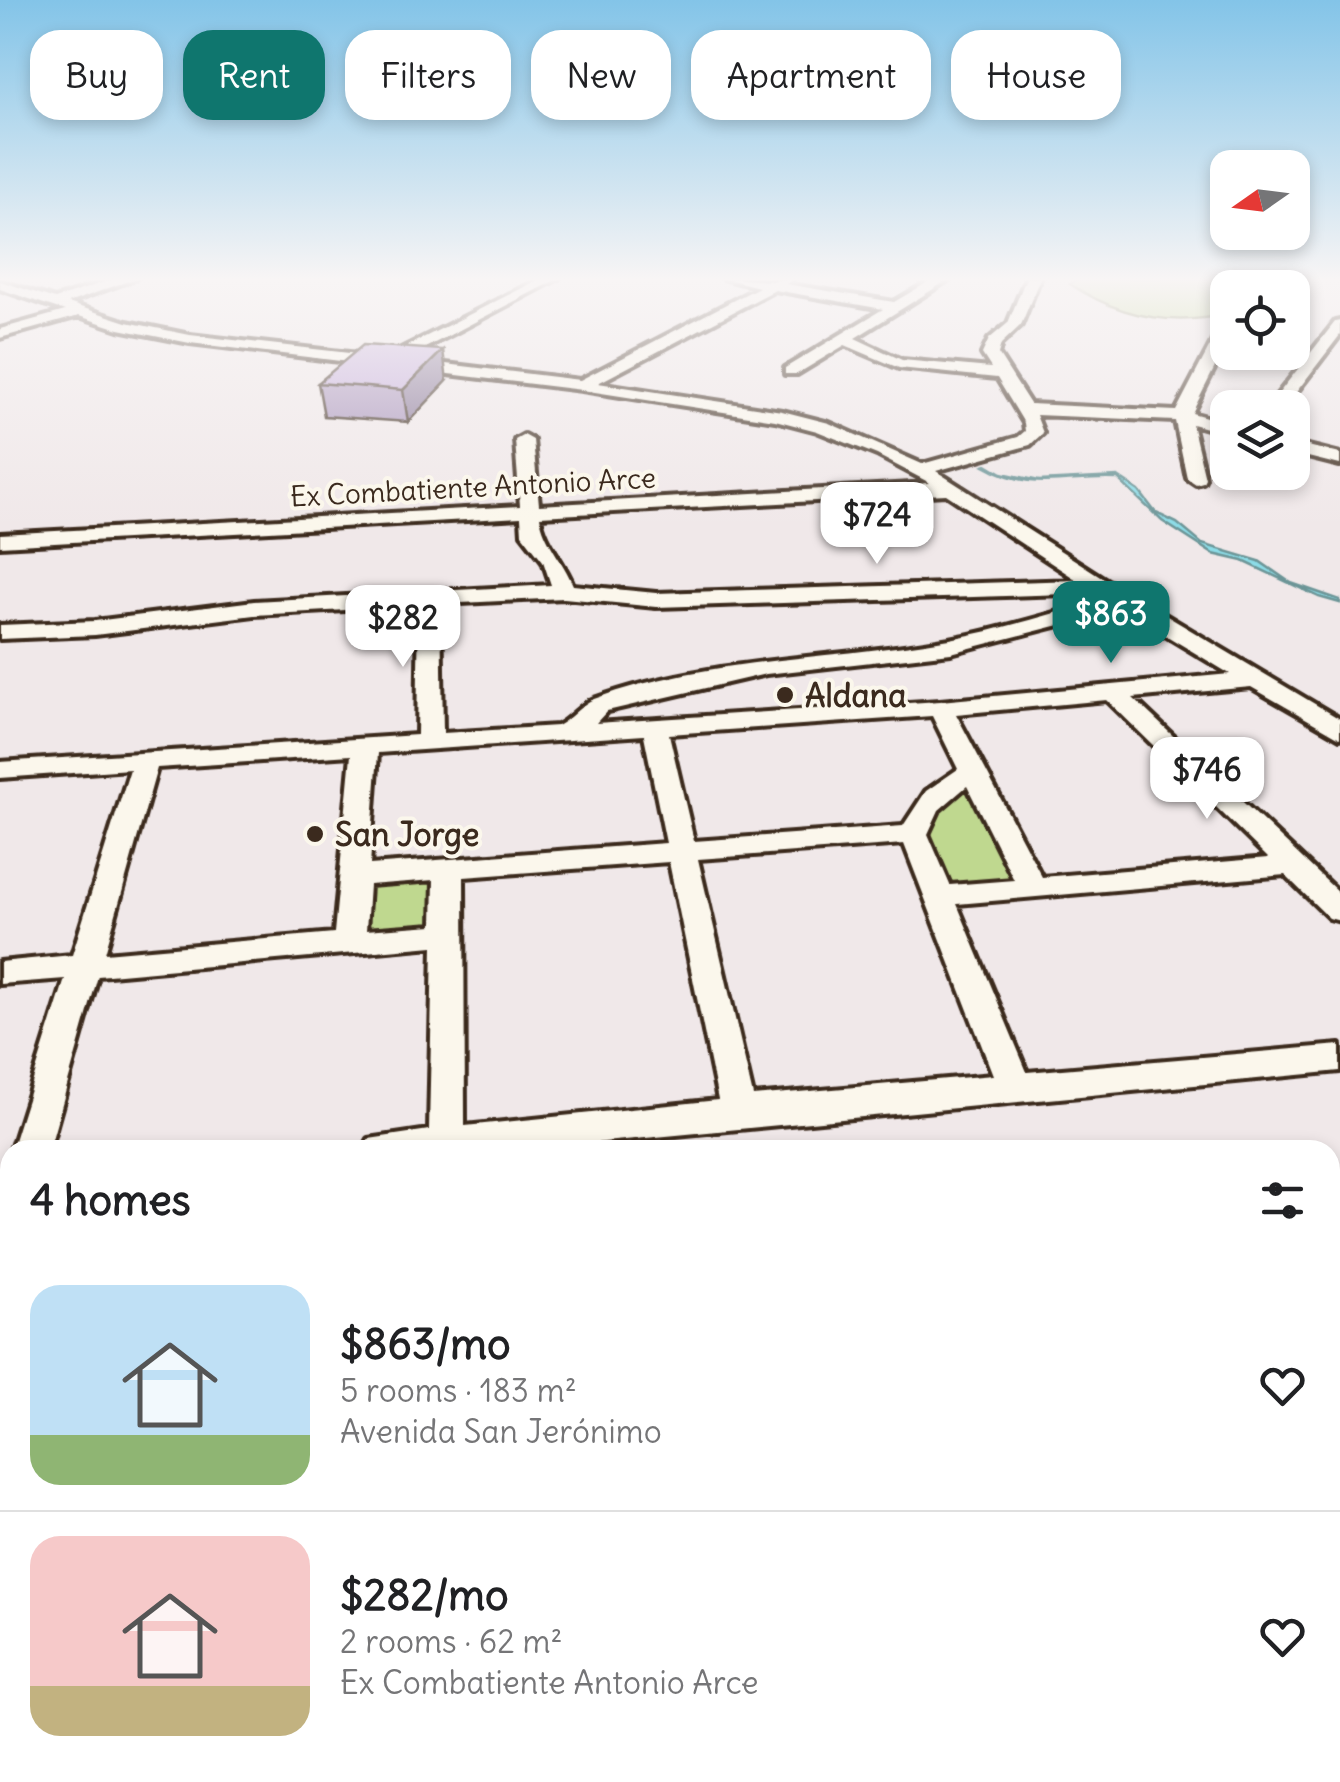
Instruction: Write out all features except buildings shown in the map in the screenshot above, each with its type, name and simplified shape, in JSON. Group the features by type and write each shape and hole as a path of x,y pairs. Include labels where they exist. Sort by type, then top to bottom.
{"street":[{"path":"390,361 801,420 854,438 920,470 1124,601 1340,730"},
{"path":"582,386 629,361"},
{"path":"792,371 808,361"},
{"path":"884,361 998,372"},
{"path":"920,470 1024,441 1034,433 1033,423 994,361"},
{"path":"1196,478 1182,416 1210,361"},
{"path":"1288,390 1311,361"},
{"path":"1024,410 1182,416 1210,423"},
{"path":"524,440 532,534 553,560 564,591"},
{"path":"1310,452 1340,460"},
{"name":"Ex Combatiente Antonio Arce","path":"0,540 949,488"},
{"path":"0,632 96,628 254,608 564,591 656,600 1100,586"},
{"path":"430,597 430,742"},
{"path":"557,734 582,723 598,706 701,679 951,646 1124,601"},
{"path":"0,770 655,729 1255,679"},
{"path":"1114,693 1340,911"},
{"path":"940,708 1033,888"},
{"path":"655,729 738,1112"},
{"path":"349,943 365,746"},
{"path":"33,1140 146,760"},
{"path":"973,772 936,796 920,813 914,834 1016,1088"},
{"path":"355,876 914,834"},
{"path":"940,896 1293,865"},
{"path":"447,1140 448,869"},
{"path":"0,972 446,934"},
{"path":"552,1140 738,1112 1340,1058"}],"green space":[{"path":"966,787 1011,880 951,886 948,882 931,830 941,810"},
{"path":"436,877 435,926 365,934 365,884"}],"water":[{"path":"984,465 1002,473 1039,481 1118,477 1139,491 1156,513 1177,523 1202,544 1259,561 1291,583 1340,603 1319,597 1243,561 1213,554 1162,521 1118,479 1050,482 1035,481 1002,474"}],"place":[{"name":"Aldana","path":"785,695"},
{"name":"San Jorge","path":"315,834"}]}
